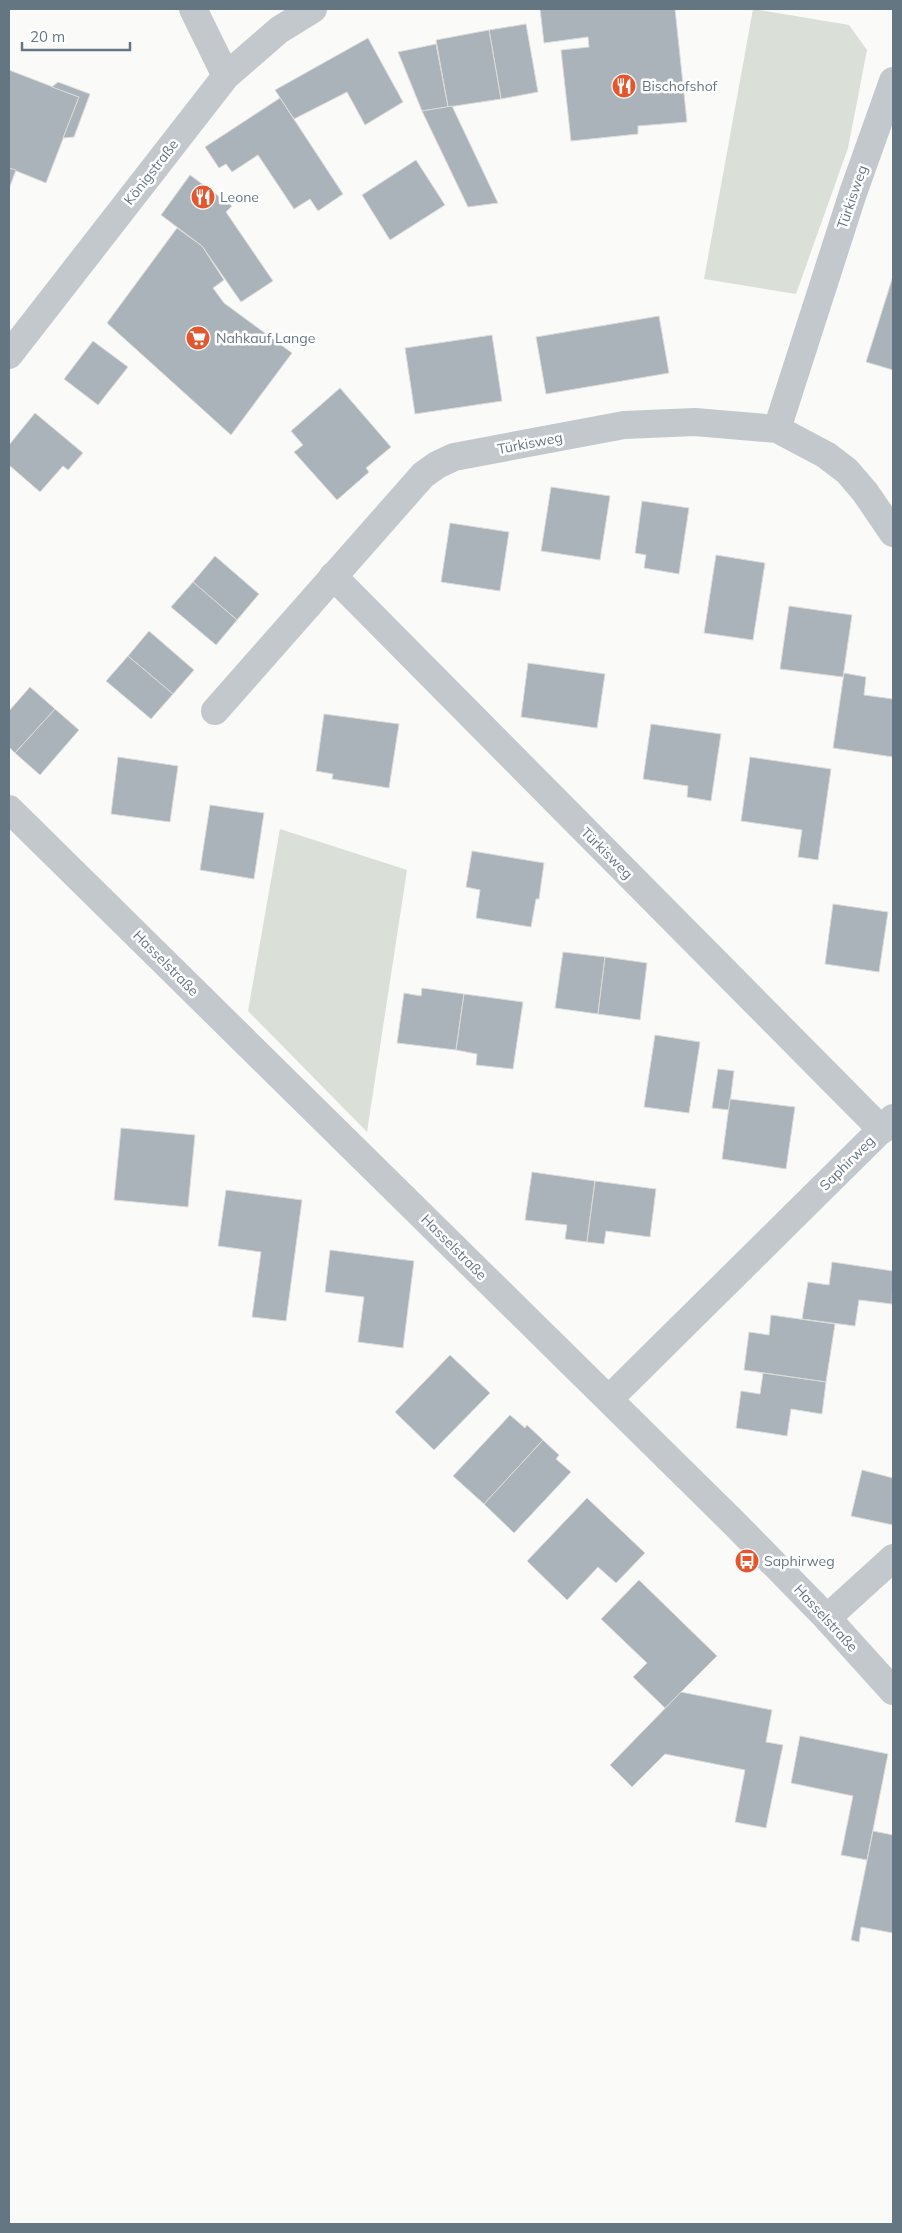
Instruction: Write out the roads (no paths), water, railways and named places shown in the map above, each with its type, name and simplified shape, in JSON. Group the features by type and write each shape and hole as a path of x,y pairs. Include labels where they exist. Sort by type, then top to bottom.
{"street":[{"path":"193,9 226,76"},
{"name":"Königstraße","path":"9,355 226,76 279,30 313,9"},
{"name":"Türkisweg","path":"777,428 853,193 893,81"},
{"name":"Türkisweg","path":"215,711 423,475 437,465 454,458 634,425 695,422 777,428 826,455 847,471 893,533"},
{"name":"Türkisweg","path":"333,576 887,1124"},
{"name":"Hasselstraße","path":"9,808 609,1399 827,1618 893,1691"},
{"name":"Saphirweg","path":"609,1399 887,1124"},
{"path":"827,1618 893,1558"}],"place":[{"name":"Bischofshof","path":"624,86"},
{"name":"Leone","path":"203,197"},
{"name":"Nahkauf Lange","path":"198,338"},
{"name":"Saphirweg","path":"747,1561"}]}
